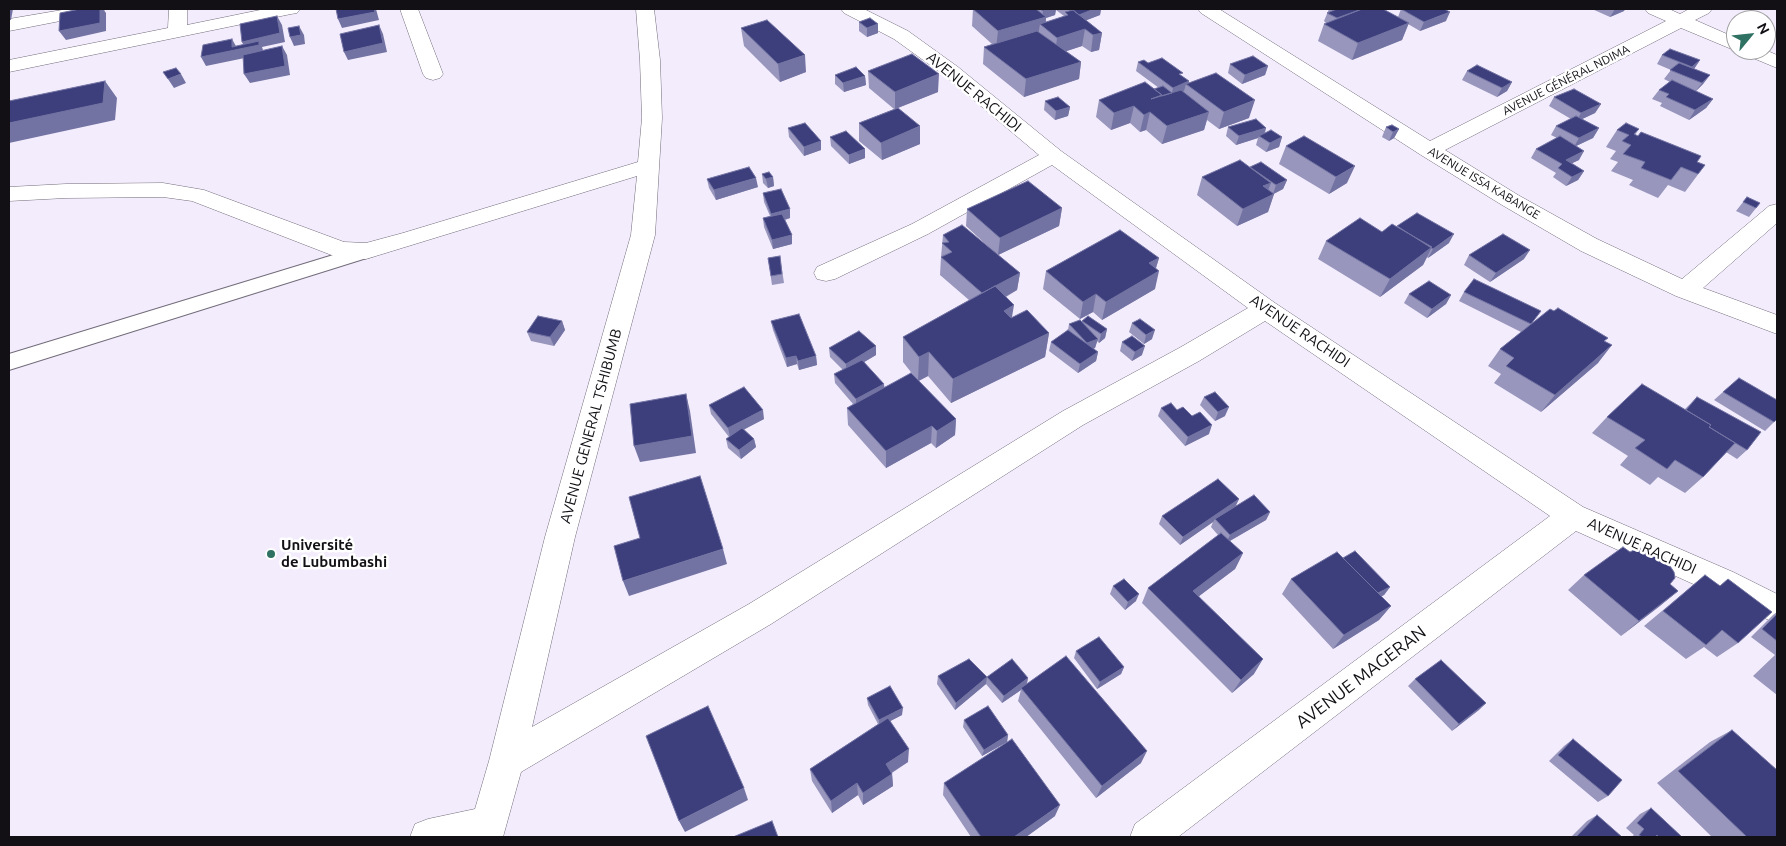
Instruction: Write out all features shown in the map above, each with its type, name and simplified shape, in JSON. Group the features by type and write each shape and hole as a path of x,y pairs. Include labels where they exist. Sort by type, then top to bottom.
{"street":[{"path":"9,26 96,9"},
{"path":"176,32 178,9"},
{"path":"9,66 291,9"},
{"path":"409,9 433,74"},
{"name":"AVENUE GENERAL TSHIBUMB","path":"486,831 507,761 560,538 643,235 652,118 650,60 645,9"},
{"name":"AVENUE RACHIDI","path":"850,9 901,35 951,71 1053,156 1266,309 1573,516 1722,582 1777,610"},
{"name":"AVENUE ISSA KABANGE","path":"1207,9 1429,150 1510,200 1589,245 1685,290 1777,325"},
{"path":"1654,9 1726,41"},
{"name":"AVENUE GÉNÉRAL NDIMA","path":"1429,150 1703,9"},
{"path":"826,273 920,229 1053,156"},
{"path":"9,194 66,190 163,190 179,192 196,195 342,250 366,251 647,166"},
{"path":"1685,290 1777,211"},
{"path":"507,761 760,614 1073,418 1190,354 1266,309"},
{"name":"AVENUE MAGERAN","path":"1148,837 1573,516"},
{"path":"428,837 486,831"}],"lane":[{"path":"9,362 366,251"}],"building":[{"path":"80,9 100,9 100,23 59,31 60,13"},
{"path":"336,9 374,9 375,12 338,19"},
{"path":"973,9 1036,9 1046,17 998,31"},
{"path":"1069,9 1094,9 1079,15"},
{"path":"1337,9 1362,9 1337,18 1327,13"},
{"path":"1362,9 1383,9 1409,23 1358,43 1324,24"},
{"path":"1401,9 1444,9 1450,12 1424,22"},
{"path":"1073,10 1102,33 1093,35 1085,29 1057,38 1040,24 1068,15 1065,12"},
{"path":"277,16 280,33 242,42 240,24"},
{"path":"870,18 878,24 867,28 859,22"},
{"path":"767,20 805,55 778,64 741,28"},
{"path":"379,25 383,43 344,52 340,34"},
{"path":"299,26 301,35 290,37 288,28"},
{"path":"1037,31 1081,62 1026,79 984,47"},
{"path":"232,39 232,47 259,41 259,45 201,57 203,45"},
{"path":"282,46 285,66 244,74 243,55"},
{"path":"1670,49 1700,60 1692,67 1662,55"},
{"path":"912,54 939,74 895,92 868,71"},
{"path":"1253,56 1268,66 1245,75 1230,64"},
{"path":"1162,58 1183,73 1179,74 1189,81 1173,88 1138,62 1144,60 1148,63"},
{"path":"1679,63 1710,75 1702,83 1670,70"},
{"path":"1477,65 1512,82 1502,88 1467,71"},
{"path":"856,67 865,76 843,83 835,75"},
{"path":"176,68 181,74 168,79 163,72"},
{"path":"1216,73 1255,100 1224,112 1186,84"},
{"path":"1672,80 1713,99 1695,110 1666,97 1669,94 1659,90"},
{"path":"105,81 103,103 9,123 9,101"},
{"path":"1145,82 1162,95 1151,99 1181,90 1209,112 1167,126 1150,112 1144,115 1134,106 1114,113 1099,100"},
{"path":"1163,86 1172,93 1162,96 1154,89"},
{"path":"1574,89 1601,104 1581,113 1554,97"},
{"path":"1058,97 1070,107 1056,111 1045,101"},
{"path":"898,108 920,126 881,143 859,123"},
{"path":"1576,116 1599,128 1579,138 1556,126"},
{"path":"1256,119 1266,128 1239,136 1228,127"},
{"path":"805,123 821,141 804,147 788,128"},
{"path":"1626,123 1639,129 1634,134 1638,136 1641,132 1701,156 1697,162 1705,165 1698,174 1681,167 1671,180 1641,168 1645,162 1623,154 1631,145 1622,141 1629,135 1617,130"},
{"path":"1392,125 1399,129 1393,132 1386,127"},
{"path":"1271,130 1282,137 1270,143 1259,136"},
{"path":"846,131 865,149 849,155 830,137"},
{"path":"1304,136 1355,166 1336,177 1286,146"},
{"path":"1560,136 1584,151 1566,160 1584,171 1572,177 1558,168 1562,164 1536,149"},
{"path":"1240,160 1271,183 1263,186 1274,194 1243,209 1202,177"},
{"path":"1261,162 1287,180 1276,185 1250,167"},
{"path":"749,167 756,178 714,190 707,179"},
{"path":"769,172 773,177 766,179 762,174"},
{"path":"1028,181 1062,208 1000,238 967,209"},
{"path":"781,189 790,209 771,214 763,193"},
{"path":"1747,197 1760,203 1756,208 1743,202"},
{"path":"1417,213 1454,234 1433,249 1397,226"},
{"path":"782,214 792,235 772,240 763,218"},
{"path":"1360,218 1382,232 1392,224 1432,247 1390,279 1326,241"},
{"path":"962,225 1020,273 982,293 941,257 952,252 942,243 949,242 943,235"},
{"path":"1120,230 1159,258 1149,263 1159,271 1106,302 1096,294 1083,302 1046,271"},
{"path":"1503,234 1530,250 1496,273 1469,255"},
{"path":"780,256 782,274 771,276 768,258"},
{"path":"1474,279 1541,311 1531,324 1464,292"},
{"path":"1429,281 1451,295 1432,309 1409,294"},
{"path":"995,286 1014,305 1004,311 1011,318 1027,310 1049,333 953,379 929,352 919,357 903,337"},
{"path":"1558,308 1608,338 1604,341 1612,345 1555,395 1506,366 1514,358 1500,349 1550,309 1554,311"},
{"path":"799,314 816,356 798,361 796,356 786,358 771,321"},
{"path":"538,316 562,321 550,337 527,332"},
{"path":"1088,316 1107,329 1101,334 1082,321"},
{"path":"1140,319 1155,330 1146,335 1132,323"},
{"path":"1080,320 1098,339 1087,343 1069,324"},
{"path":"1068,330 1098,352 1080,364 1051,342"},
{"path":"859,331 876,346 846,364 829,348"},
{"path":"1132,336 1145,346 1135,352 1122,342"},
{"path":"862,360 884,384 856,399 834,374"},
{"path":"911,373 956,419 937,431 932,426 886,451 847,408"},
{"path":"1739,378 1777,400 1777,419 1774,422 1723,392"},
{"path":"1642,384 1711,425 1709,427 1735,443 1703,477 1675,460 1667,469 1635,448 1645,440 1607,417"},
{"path":"744,387 763,410 728,428 709,405"},
{"path":"1215,392 1229,407 1218,412 1204,397"},
{"path":"686,394 692,436 634,446 630,404"},
{"path":"1697,397 1761,432 1747,450 1709,427 1711,425 1686,410"},
{"path":"1171,403 1177,410 1183,407 1192,416 1200,412 1212,425 1188,437 1161,408"},
{"path":"742,428 754,439 739,450 726,439"},
{"path":"700,476 723,549 623,581 614,546 640,538 629,497"},
{"path":"1218,479 1239,499 1183,537 1162,516"},
{"path":"1254,495 1270,512 1230,535 1215,519"},
{"path":"1221,533 1243,553 1193,591 1263,659 1241,680 1148,588"},
{"path":"1623,547 1630,552 1638,548 1646,549 1664,557 1674,572 1675,578 1670,584 1678,591 1639,621 1584,575"},
{"path":"1355,551 1390,587 1378,593 1343,558"},
{"path":"1337,552 1391,606 1344,635 1291,579"},
{"path":"1705,575 1720,586 1728,579 1772,612 1738,643 1722,630 1706,645 1663,611"},
{"path":"1124,579 1139,594 1128,602 1113,586"},
{"path":"1777,614 1777,641 1762,629"},
{"path":"1099,637 1124,667 1100,682 1076,651"},
{"path":"1066,656 1147,751 1102,786 1021,688"},
{"path":"969,659 987,677 956,703 938,676"},
{"path":"1012,659 1028,678 1004,696 987,677"},
{"path":"1441,660 1486,703 1459,724 1415,679"},
{"path":"890,686 903,708 879,720 867,698"},
{"path":"708,706 744,788 679,821 646,736"},
{"path":"988,706 1008,735 984,750 964,720"},
{"path":"888,718 909,749 886,764 892,774 863,793 857,783 831,801 810,769"},
{"path":"1732,730 1777,770 1777,837 1747,837 1678,771"},
{"path":"1012,739 1060,805 1014,837 981,837 944,783"},
{"path":"1573,739 1622,780 1608,796 1558,755"},
{"path":"1651,808 1682,837 1659,837 1657,835 1655,837 1642,837 1639,835 1644,829 1637,823"},
{"path":"1597,815 1622,837 1576,837"},
{"path":"772,821 778,837 733,837"}],"place":[{"name":"Université de Lubumbashi","path":"271,554"}]}
